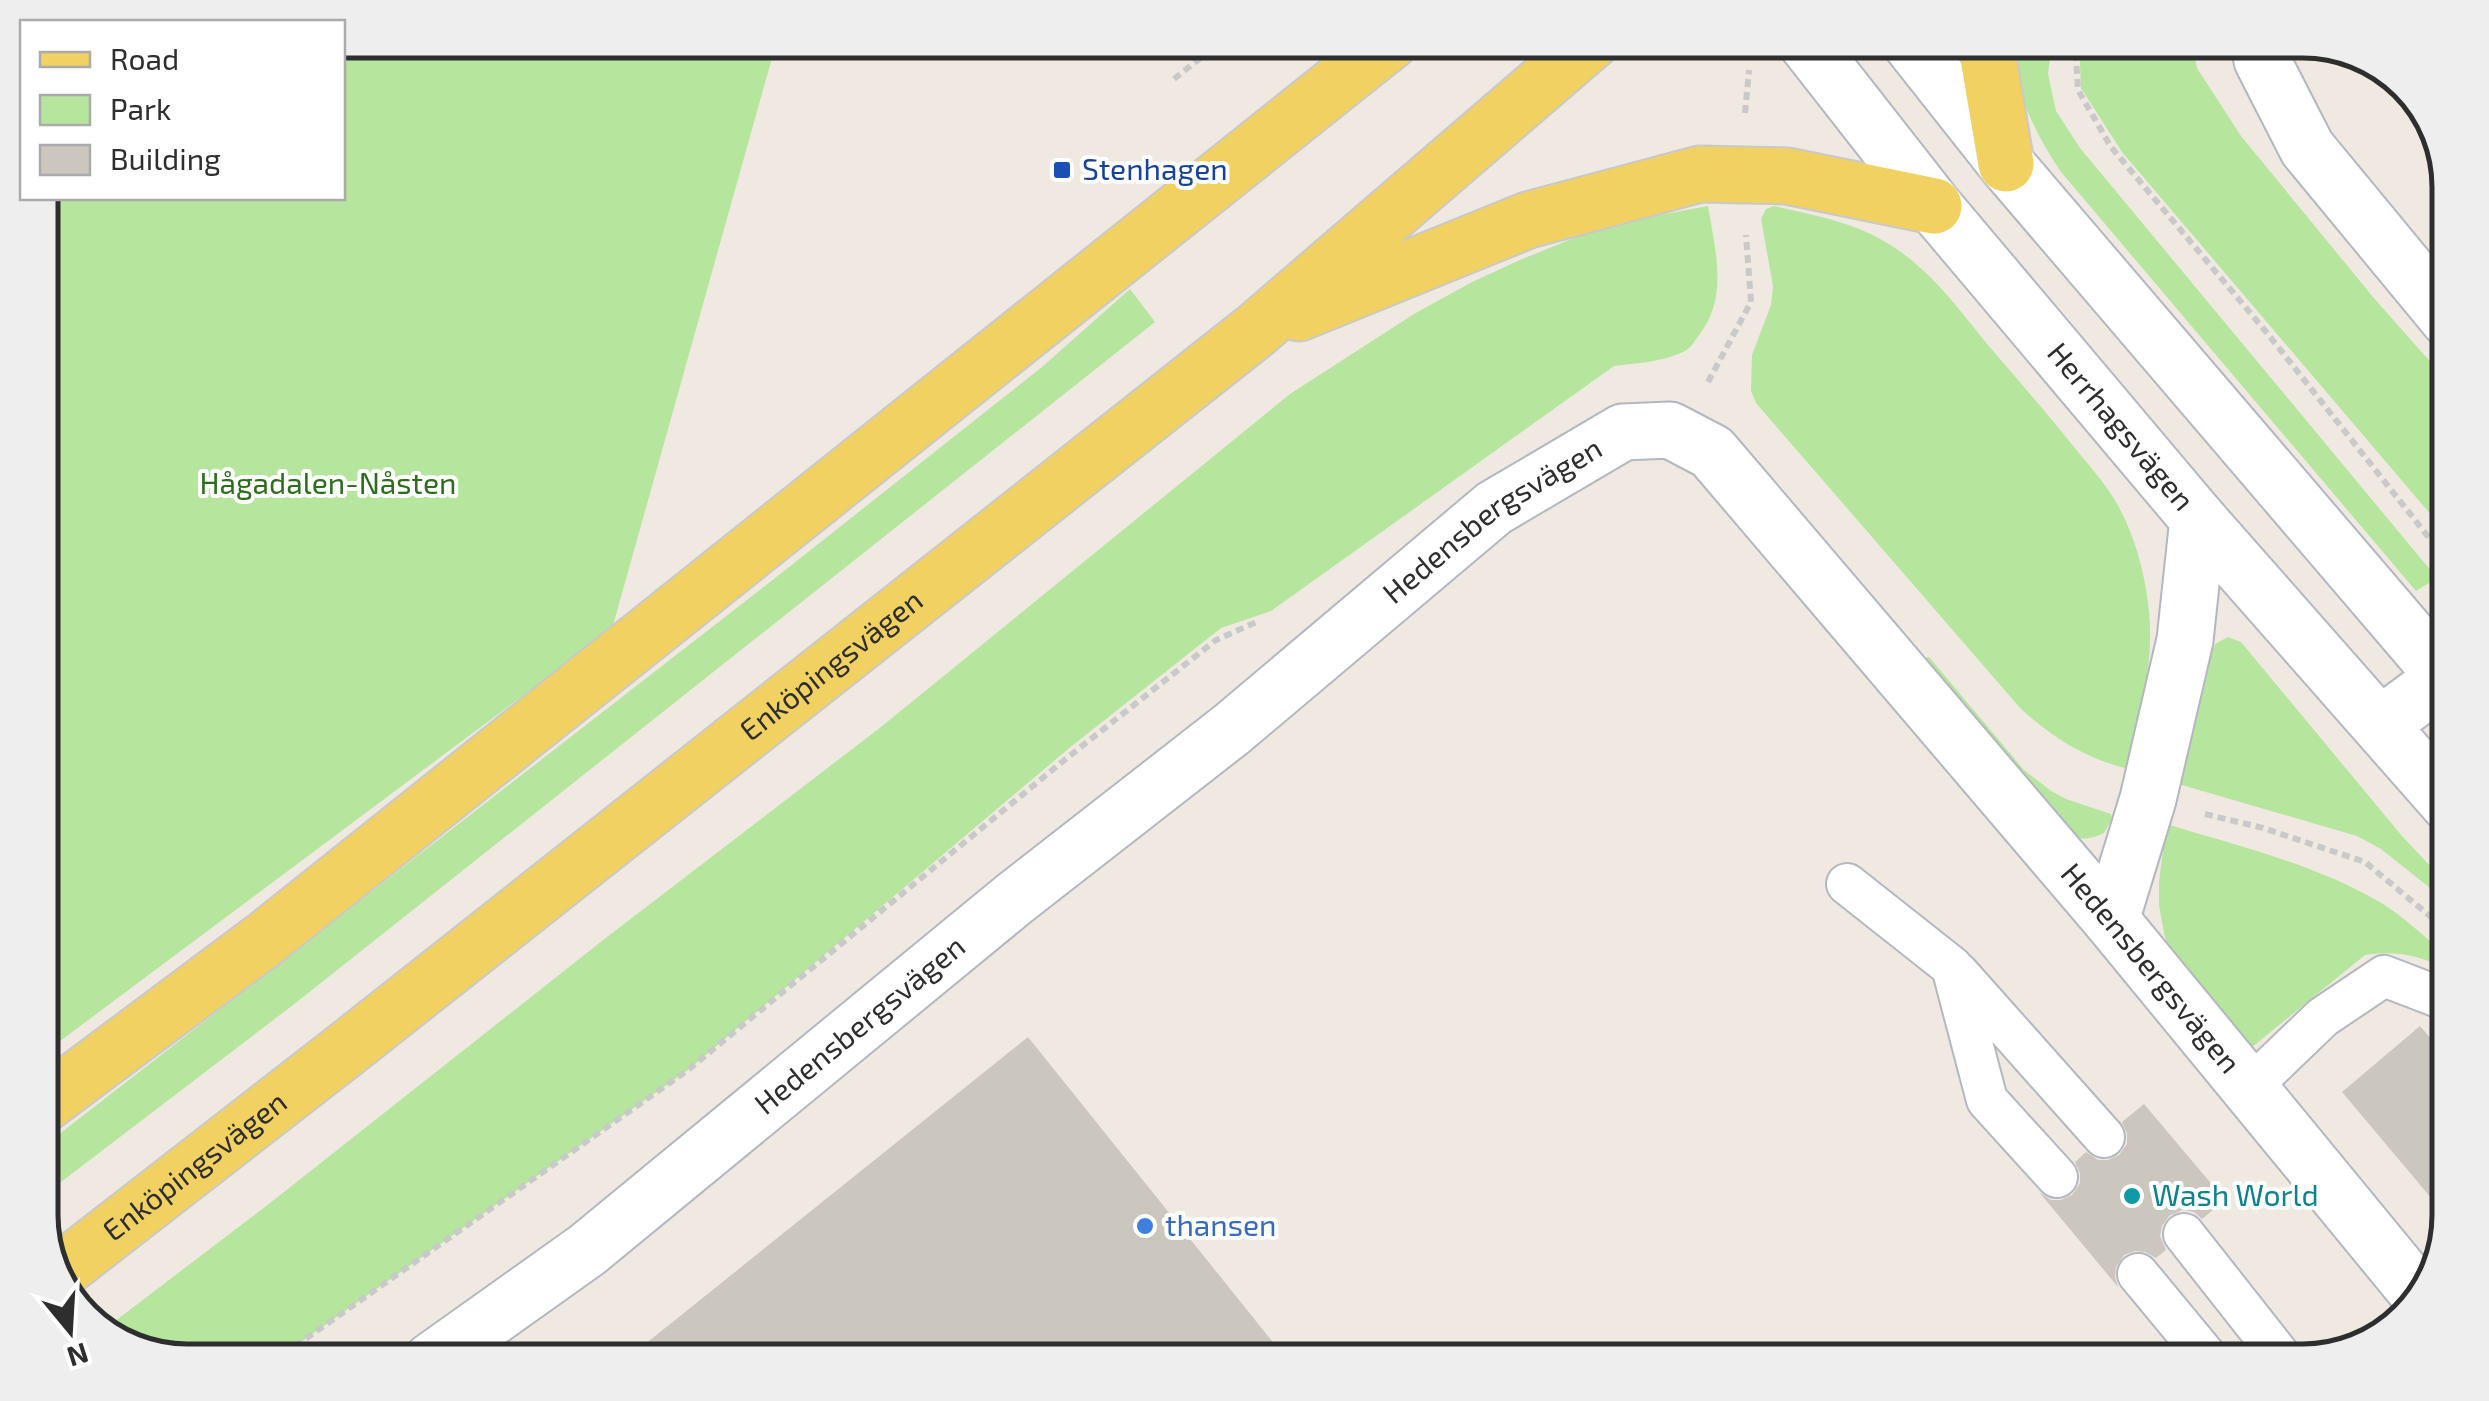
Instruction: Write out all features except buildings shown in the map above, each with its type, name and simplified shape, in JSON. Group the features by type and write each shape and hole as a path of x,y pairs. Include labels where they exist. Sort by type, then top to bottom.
{"main road":[{"path":"58,1094 265,939 1369,58"},
{"name":"Enköpingsvägen","path":"68,1265 1255,331 1573,58"},
{"path":"1989,58 2006,164"},
{"path":"1255,331 1528,220 1700,174 1787,176 1934,206"}],"street":[{"name":"Herrhagsvägen","path":"1818,58 1934,206 2198,519 2432,784"},
{"path":"1922,58 2006,164 2431,659"},
{"path":"2262,58 2307,148 2431,298"},
{"name":"Hedensbergsvägen","path":"455,1344 587,1250 1014,899 1232,729 1494,508 1623,432 1670,430 1712,452 2111,920 2410,1284"},
{"path":"2111,920 2148,799 2185,640 2198,519"},
{"path":"2380,725 2431,689"}],"lane":[{"path":"1847,884 1952,966 2104,1137"},
{"path":"1952,966 1986,1100 2057,1177"},
{"path":"2249,1088 2323,1017 2384,976 2432,994"},
{"path":"2184,1234 2271,1344"},
{"path":"2138,1274 2196,1344"}],"path":[{"path":"1174,80 1201,58"},
{"path":"2076,58 2078,90 2111,147 2267,333 2431,541"},
{"path":"2148,799 2262,828 2365,862 2432,918"}],"green space":[{"name":"Hågadalen-Nåsten","path":"345,58 772,58 612,629 58,1043 58,200 345,200"},
{"path":"2011,58 2050,58 2048,74 2056,111 2080,148 2431,571 2431,581 2416,591 2061,172 2042,142"},
{"path":"2080,58 2195,58 2197,68 2241,136 2431,363 2431,515 2122,152 2081,88"},
{"path":"1708,206 1716,256 1714,305 1688,349 1658,360 1614,366 1271,611 1221,628 1068,749 688,1070 298,1344 186,1344 153,1339 120,1325 120,1317 881,727 1290,394 1414,314 1520,260 1606,225"},
{"path":"1774,206 1862,230 1922,269 2047,414 2116,502 2141,564 2150,624 2146,687 2128,769 2070,746 2021,709 1756,403 1751,391 1752,355 1771,305 1773,286 1761,219 1766,209"},
{"path":"1130,289 1155,322 293,1005 58,1184 58,1135 1042,367"},
{"path":"2228,637 2241,642 2432,868 2432,889 2381,849 2357,836 2175,783 2215,644"},
{"path":"1929,657 2024,770 2066,799 2111,814 2104,833 2082,838 2059,835 1914,661"},
{"path":"2166,824 2274,856 2376,900 2432,943 2432,962 2408,955 2365,955 2241,1056 2173,964 2159,905"}],"place":[{"name":"Stenhagen","path":"1062,170"},
{"name":"Wash World","path":"2132,1196"},
{"name":"thansen","path":"1145,1226"}]}
